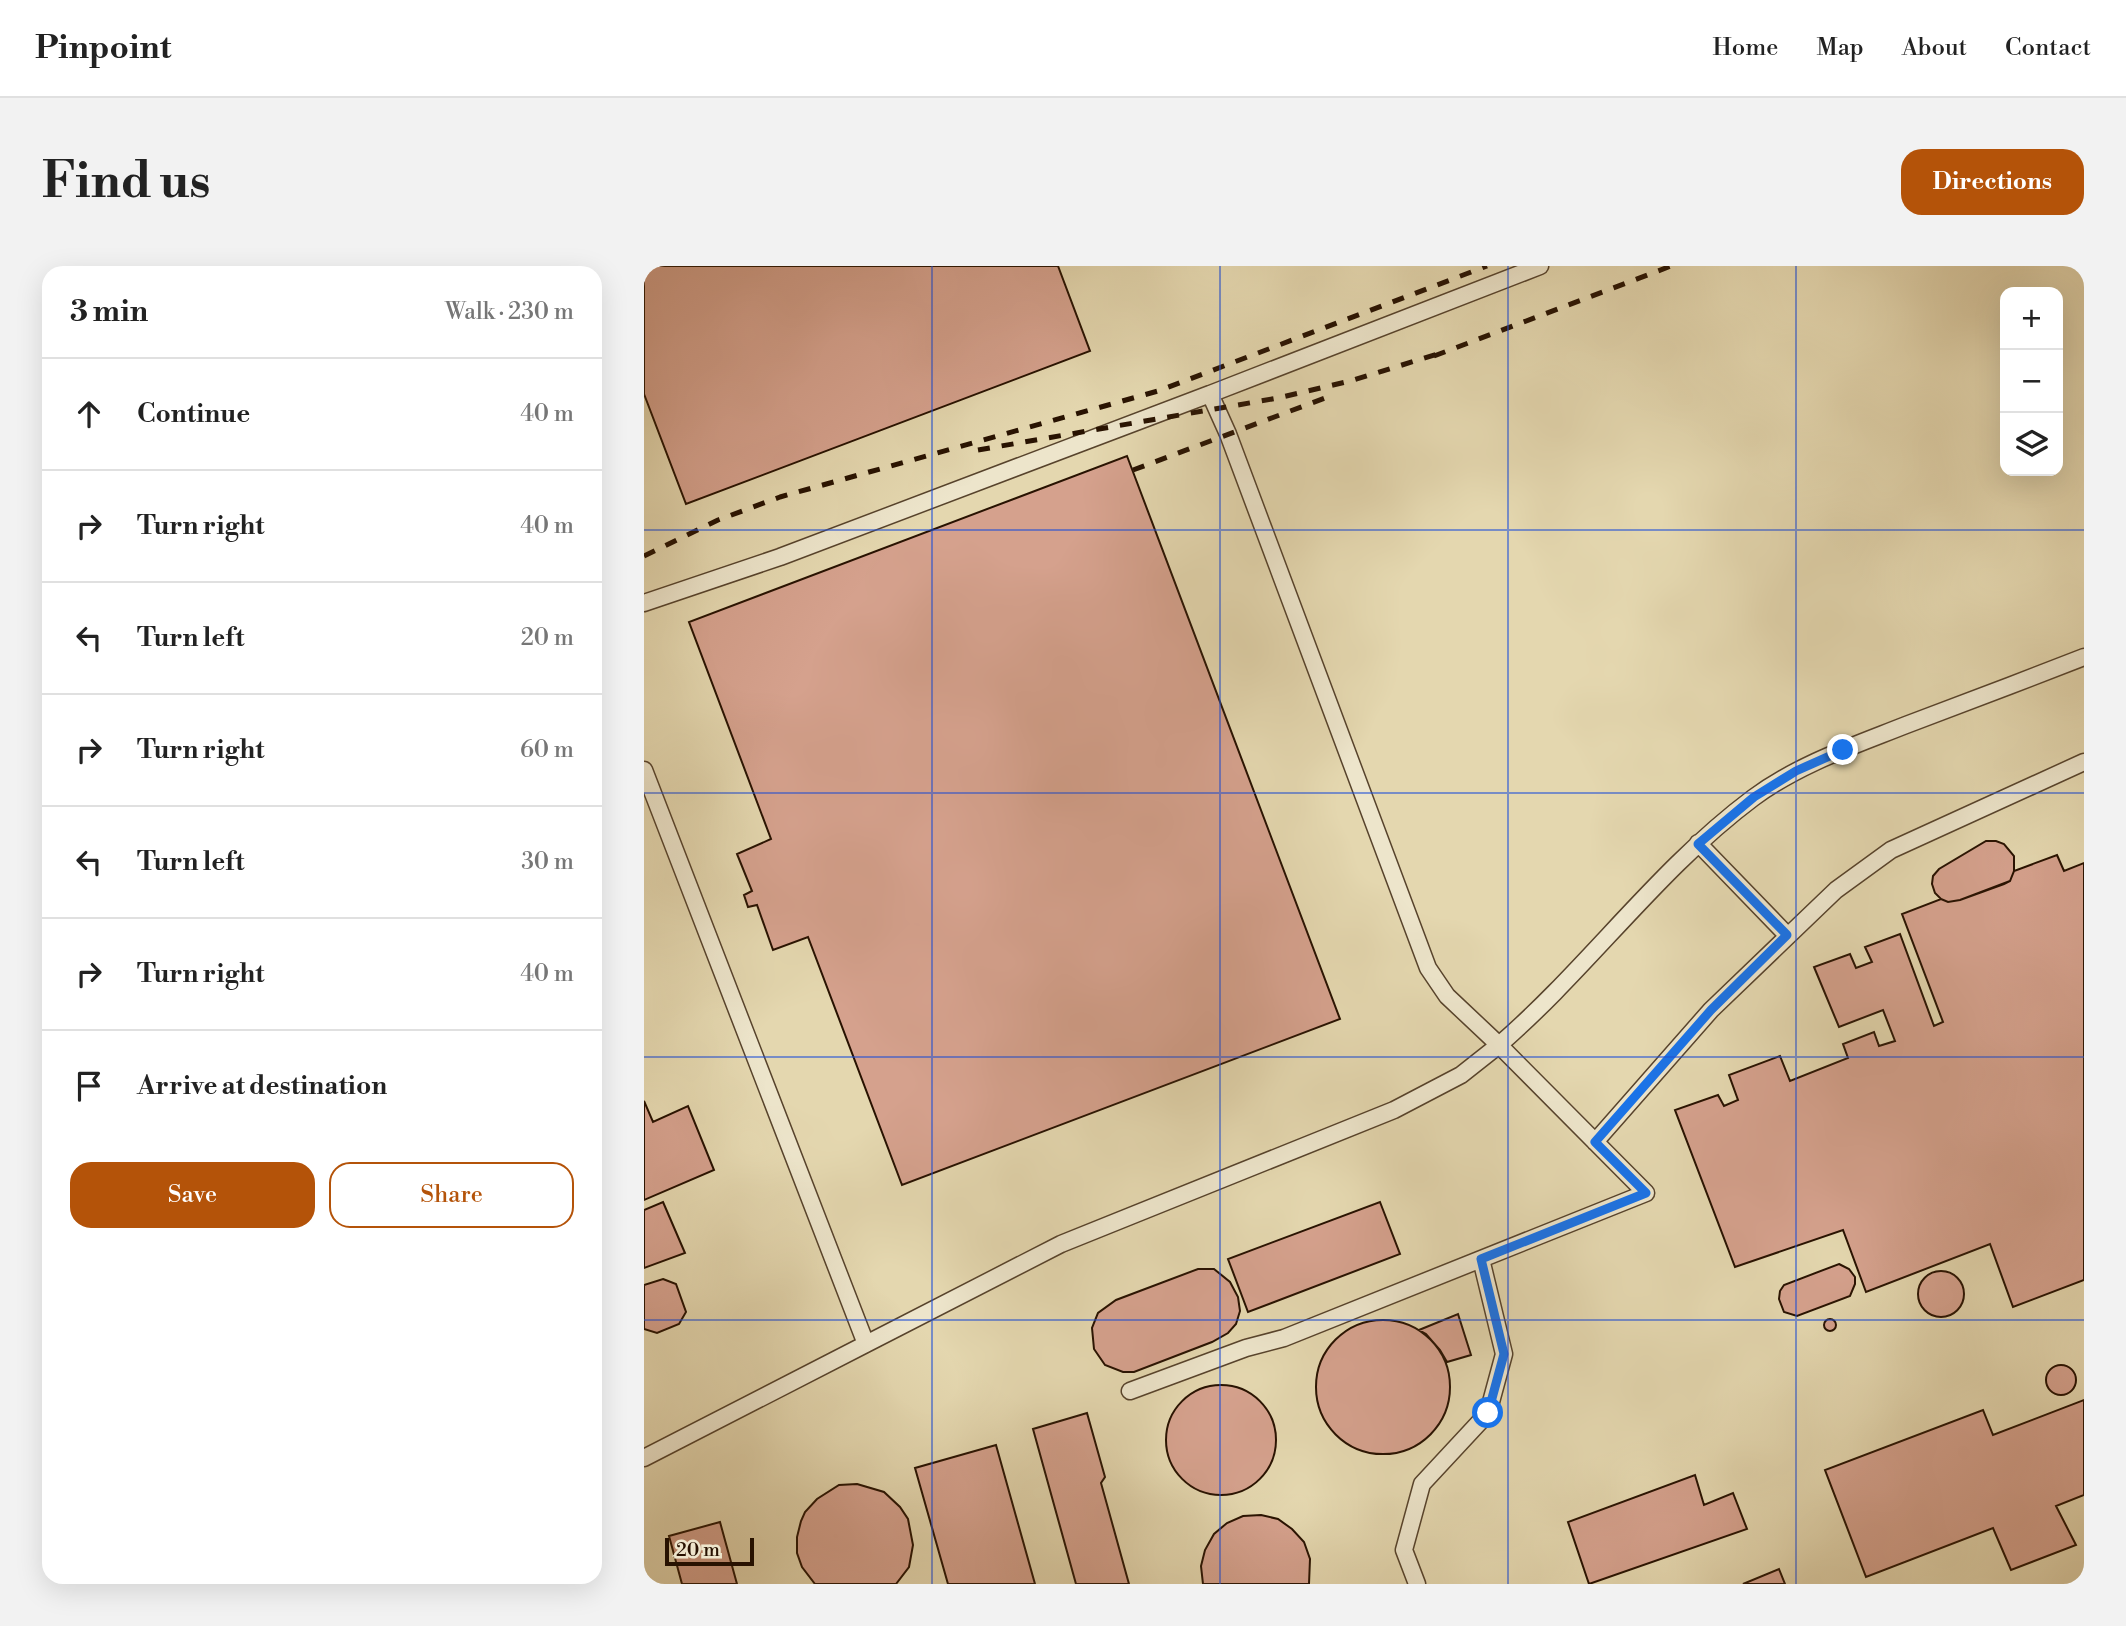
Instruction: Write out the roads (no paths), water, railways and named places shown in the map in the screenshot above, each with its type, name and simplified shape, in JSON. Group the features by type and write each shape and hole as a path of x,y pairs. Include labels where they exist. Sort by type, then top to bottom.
{"lane":[{"path":"644,603 780,557 1541,266"},
{"path":"1130,1391 1246,1348 1284,1338 1646,1193 1447,996 1428,968 1228,434 1210,394"},
{"path":"644,1458 1060,1244 1394,1110 1461,1075 1533,1015 1698,844 1754,797 1796,771 1843,750 2084,657"},
{"path":"1595,1142 1711,1010 1836,890 1891,850 2084,762"},
{"path":"644,770 866,1344"},
{"path":"1698,844 1787,935"},
{"path":"1418,1584 1404,1550 1422,1484 1488,1413 1504,1354 1481,1259"}],"railway":[{"path":"644,556 718,520 780,497 1158,391 1487,266"},
{"path":"1434,356 1671,266"},
{"path":"978,450 1278,398 1350,381 1441,353"},
{"path":"1133,470 1333,395"}]}
